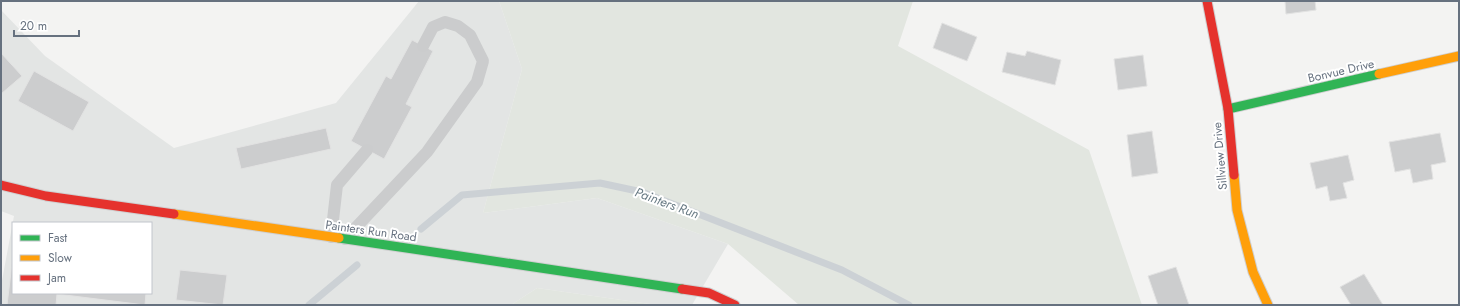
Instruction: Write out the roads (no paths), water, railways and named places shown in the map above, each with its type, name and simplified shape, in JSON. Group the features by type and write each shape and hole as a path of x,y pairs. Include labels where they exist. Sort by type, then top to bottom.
{"street":[{"name":"Sillview Drive","path":"1207,1 1228,109 1238,210 1253,272 1268,305"},
{"name":"Bonvue Drive","path":"1228,109 1459,56"},
{"name":"Painters Run Road","path":"1,185 46,196 709,293 735,305"}],"lane":[{"path":"345,239 427,152 477,82 483,60 470,36 458,26 445,22 433,27 422,46"},
{"path":"331,237 337,185 367,150"}],"waterway":[{"name":"Painters Run","path":"421,229 462,195 600,183 642,192 842,270 909,305"},
{"name":"Painters Run","path":"309,305 357,265"}]}
